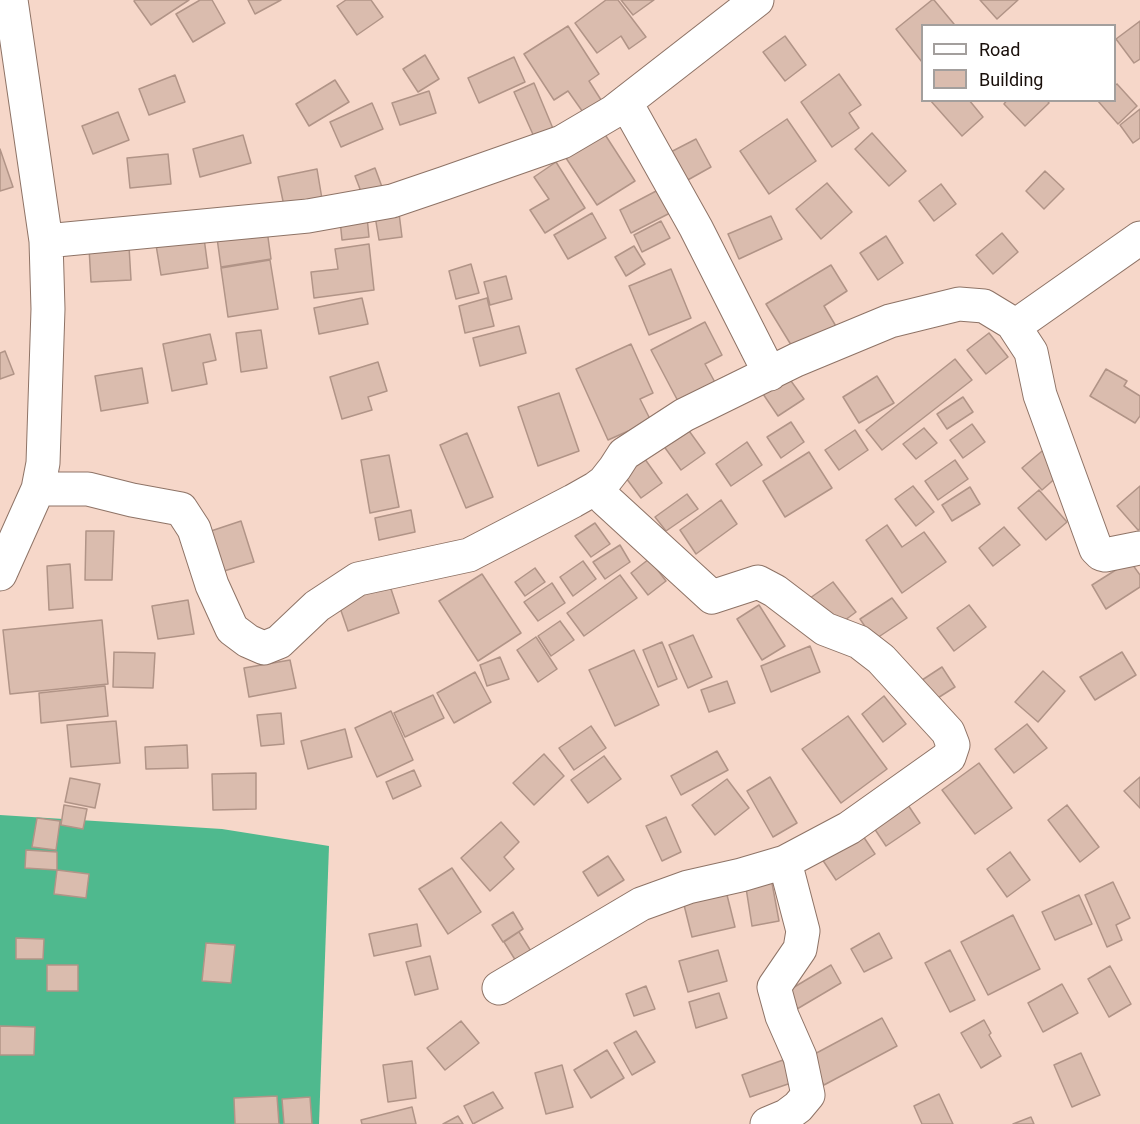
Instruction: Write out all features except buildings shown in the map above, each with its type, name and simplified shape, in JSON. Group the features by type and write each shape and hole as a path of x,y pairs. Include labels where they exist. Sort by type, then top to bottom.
{"street":[{"path":"1,571 38,489 43,463 48,309 46,241 11,0"},
{"path":"46,241 308,216 392,201 562,142 626,104 757,0"},
{"path":"0,74 26,102"},
{"path":"626,104 696,228 770,374"},
{"path":"1015,326 1140,238"},
{"path":"38,489 88,489 132,500 181,508 194,529 212,585 232,629 248,641 264,648 279,642 317,606 358,579 469,555 596,488 604,482 624,454 684,415 796,360 890,321 959,304 984,306 1012,323 1031,352 1040,395 1096,549 1106,555 1140,548"},
{"path":"499,988 641,904 688,887 785,862 849,828 949,757 954,745 948,732 881,659 859,642 825,629 775,591 758,582 712,597 605,499 596,488"},
{"path":"767,1124 786,1116 808,1095 800,1057 782,1016 774,987 800,949 803,931 785,862"}],"green space":[{"path":"0,815 222,829 329,846 319,1124 0,1124"}]}
